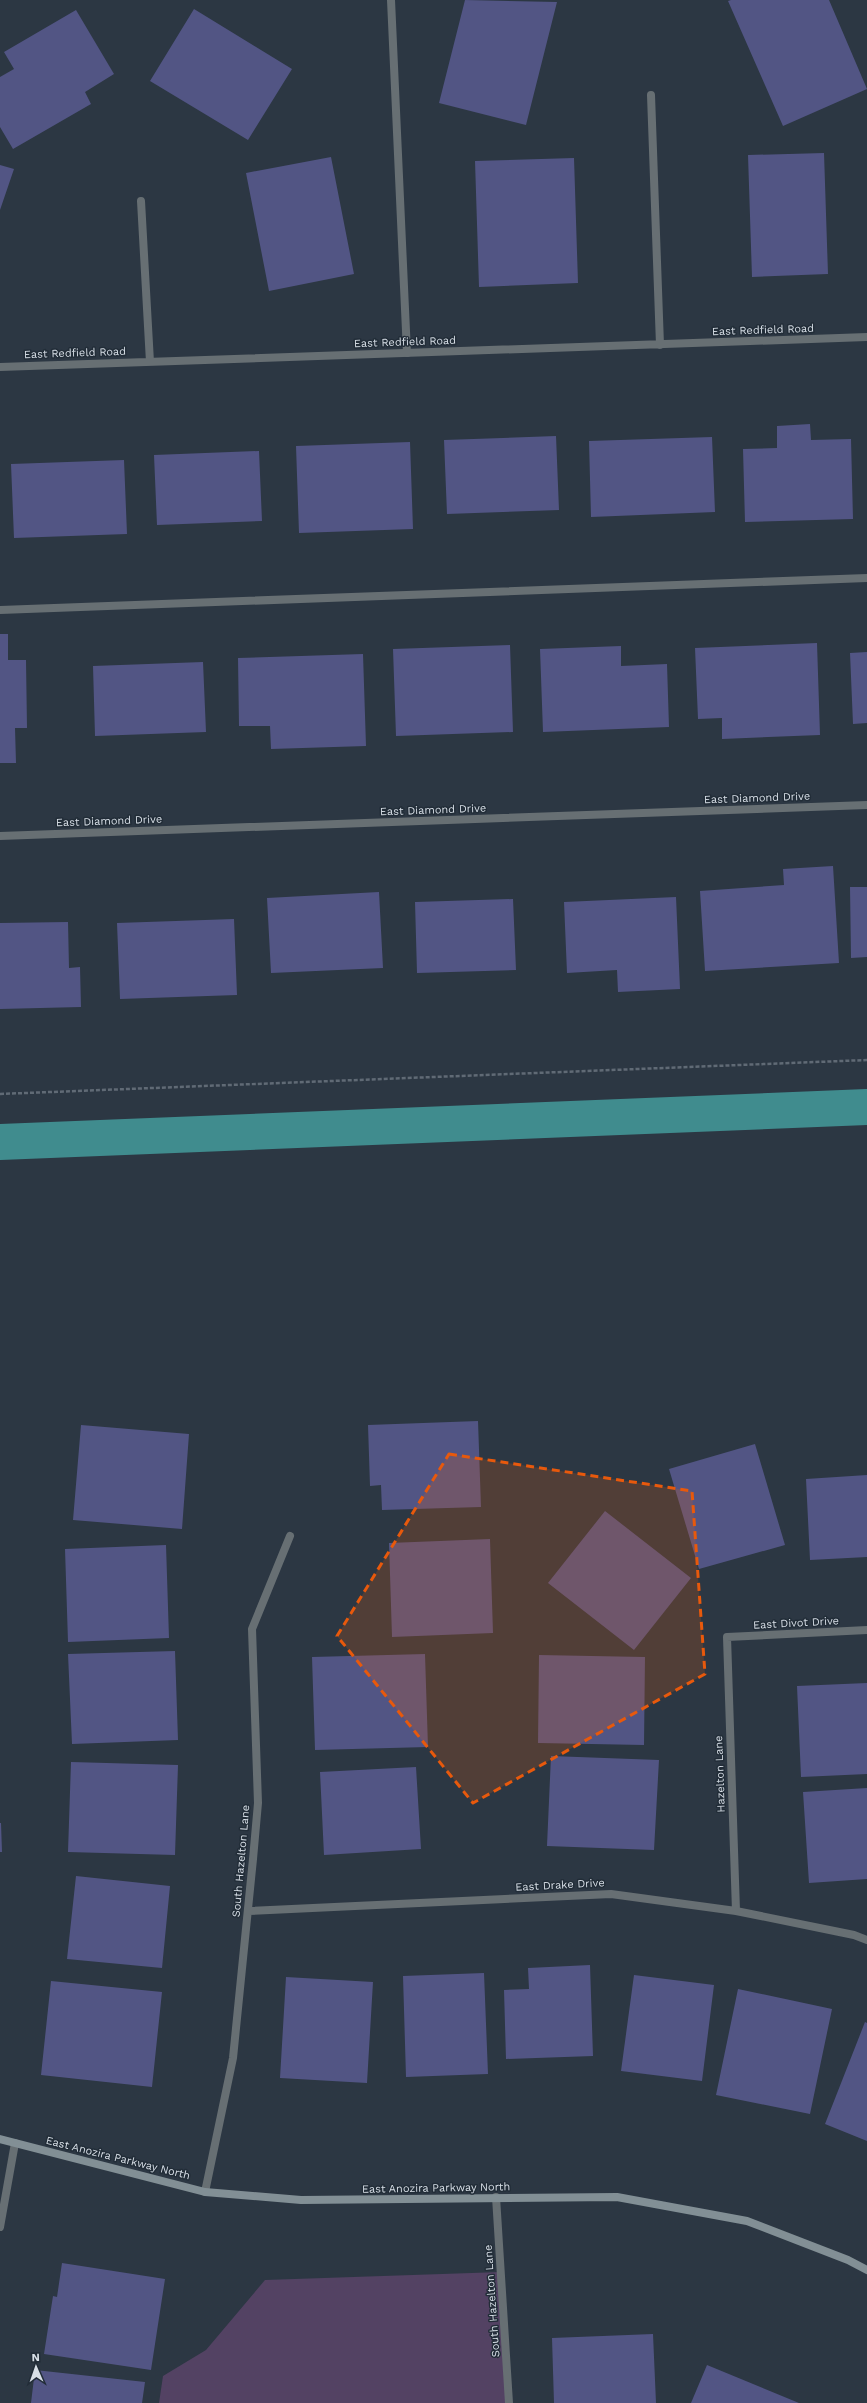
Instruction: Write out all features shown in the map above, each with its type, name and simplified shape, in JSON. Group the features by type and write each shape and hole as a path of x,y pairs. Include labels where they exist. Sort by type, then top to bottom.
{"street":[{"path":"391,0 406,353"},
{"path":"651,95 660,345"},
{"path":"142,201 150,362"},
{"name":"East Redfield Road","path":"0,367 867,337"},
{"path":"0,610 867,578"},
{"name":"East Diamond Drive","path":"0,836 867,806"},
{"name":"South Hazelton Lane","path":"205,2192 233,2058 249,1911 258,1803 252,1629 290,1536"},
{"name":"East Divot Drive","path":"727,1637 867,1630"},
{"name":"Hazelton Lane","path":"727,1637 736,1910"},
{"name":"East Drake Drive","path":"249,1911 611,1894 736,1910 854,1935 867,1940"},
{"name":"East Anozira Parkway North","path":"0,2139 205,2192 301,2200 617,2197 747,2221 848,2260 867,2270"},
{"path":"0,2226 15,2143"},
{"name":"South Hazelton Lane","path":"496,2197 509,2403"}],"path":[{"path":"0,1094 867,1060"}],"highlighted area":[{"path":"449,1454 692,1491 705,1674 473,1803 337,1636"}],"shaded area":[{"path":"501,2272 509,2403 159,2403 163,2376 206,2350 265,2280"}],"building":[{"path":"465,0 557,2 526,125 439,103"},
{"path":"829,0 867,89 783,126 728,1"},
{"path":"194,9 292,69 248,140 150,81"},
{"path":"76,10 114,74 85,92 91,104 13,149 0,127 0,77 14,69 4,52"},
{"path":"824,153 828,274 752,277 748,155"},
{"path":"331,157 354,274 269,291 246,173"},
{"path":"574,158 578,283 479,287 475,161"},
{"path":"0,165 14,169 0,210"},
{"path":"810,424 811,440 851,439 853,519 745,522 743,449 777,448 777,426"},
{"path":"556,436 559,510 447,514 444,440"},
{"path":"712,437 715,512 591,517 589,441"},
{"path":"410,442 413,529 299,533 296,446"},
{"path":"259,451 262,521 157,525 154,455"},
{"path":"124,460 127,534 14,538 11,464"},
{"path":"0,634 8,634 8,660 26,660 27,728 15,728 16,763 0,763"},
{"path":"817,643 820,735 722,739 722,718 698,719 695,648"},
{"path":"510,645 513,732 396,736 393,649"},
{"path":"621,646 621,666 667,664 669,727 543,732 540,649"},
{"path":"867,652 867,723 853,724 850,653"},
{"path":"363,654 366,746 271,749 270,726 239,726 238,658"},
{"path":"203,662 206,732 95,736 93,666"},
{"path":"833,866 839,963 705,971 700,891 784,885 783,869"},
{"path":"850,887 867,887 867,957 851,958"},
{"path":"379,892 383,968 271,973 267,898"},
{"path":"676,897 680,989 618,992 617,970 567,973 564,902"},
{"path":"513,899 516,970 417,973 415,902"},
{"path":"234,919 237,995 120,999 117,923"},
{"path":"68,922 69,968 80,967 81,1007 0,1009 0,923"},
{"path":"478,1421 481,1507 382,1510 381,1485 370,1486 368,1425"},
{"path":"81,1425 189,1434 182,1529 73,1520"},
{"path":"755,1444 785,1545 699,1569 669,1469"},
{"path":"867,1475 867,1557 810,1560 806,1479"},
{"path":"605,1511 691,1578 634,1650 548,1583"},
{"path":"490,1539 493,1633 392,1637 389,1543"},
{"path":"166,1545 169,1638 68,1642 65,1549"},
{"path":"175,1651 178,1740 72,1744 68,1654"},
{"path":"425,1654 428,1747 315,1750 312,1657"},
{"path":"539,1655 645,1657 644,1745 538,1743"},
{"path":"867,1683 867,1774 801,1777 797,1686"},
{"path":"551,1756 659,1760 654,1850 547,1846"},
{"path":"71,1762 178,1765 175,1855 68,1852"},
{"path":"416,1767 421,1849 324,1855 320,1772"},
{"path":"867,1788 867,1879 809,1883 803,1792"},
{"path":"1,1823 2,1852 0,1852"},
{"path":"76,1876 170,1886 162,1968 67,1959"},
{"path":"590,1965 593,2056 506,2059 504,1990 529,1989 528,1968"},
{"path":"484,1973 488,2074 406,2077 403,1976"},
{"path":"634,1975 714,1985 702,2081 621,2071"},
{"path":"286,1977 373,1982 367,2083 280,2078"},
{"path":"51,1981 162,1992 152,2087 41,2075"},
{"path":"738,1989 832,2009 810,2114 716,2095"},
{"path":"865,2022 867,2023 867,2141 825,2124"},
{"path":"62,2263 165,2279 151,2370 44,2354 53,2296 57,2297"},
{"path":"653,2334 656,2403 554,2403 552,2338"},
{"path":"707,2365 799,2403 691,2403"},
{"path":"35,2370 145,2382 142,2403 31,2403"}],"waterway":[{"path":"0,1142 867,1107"}]}
